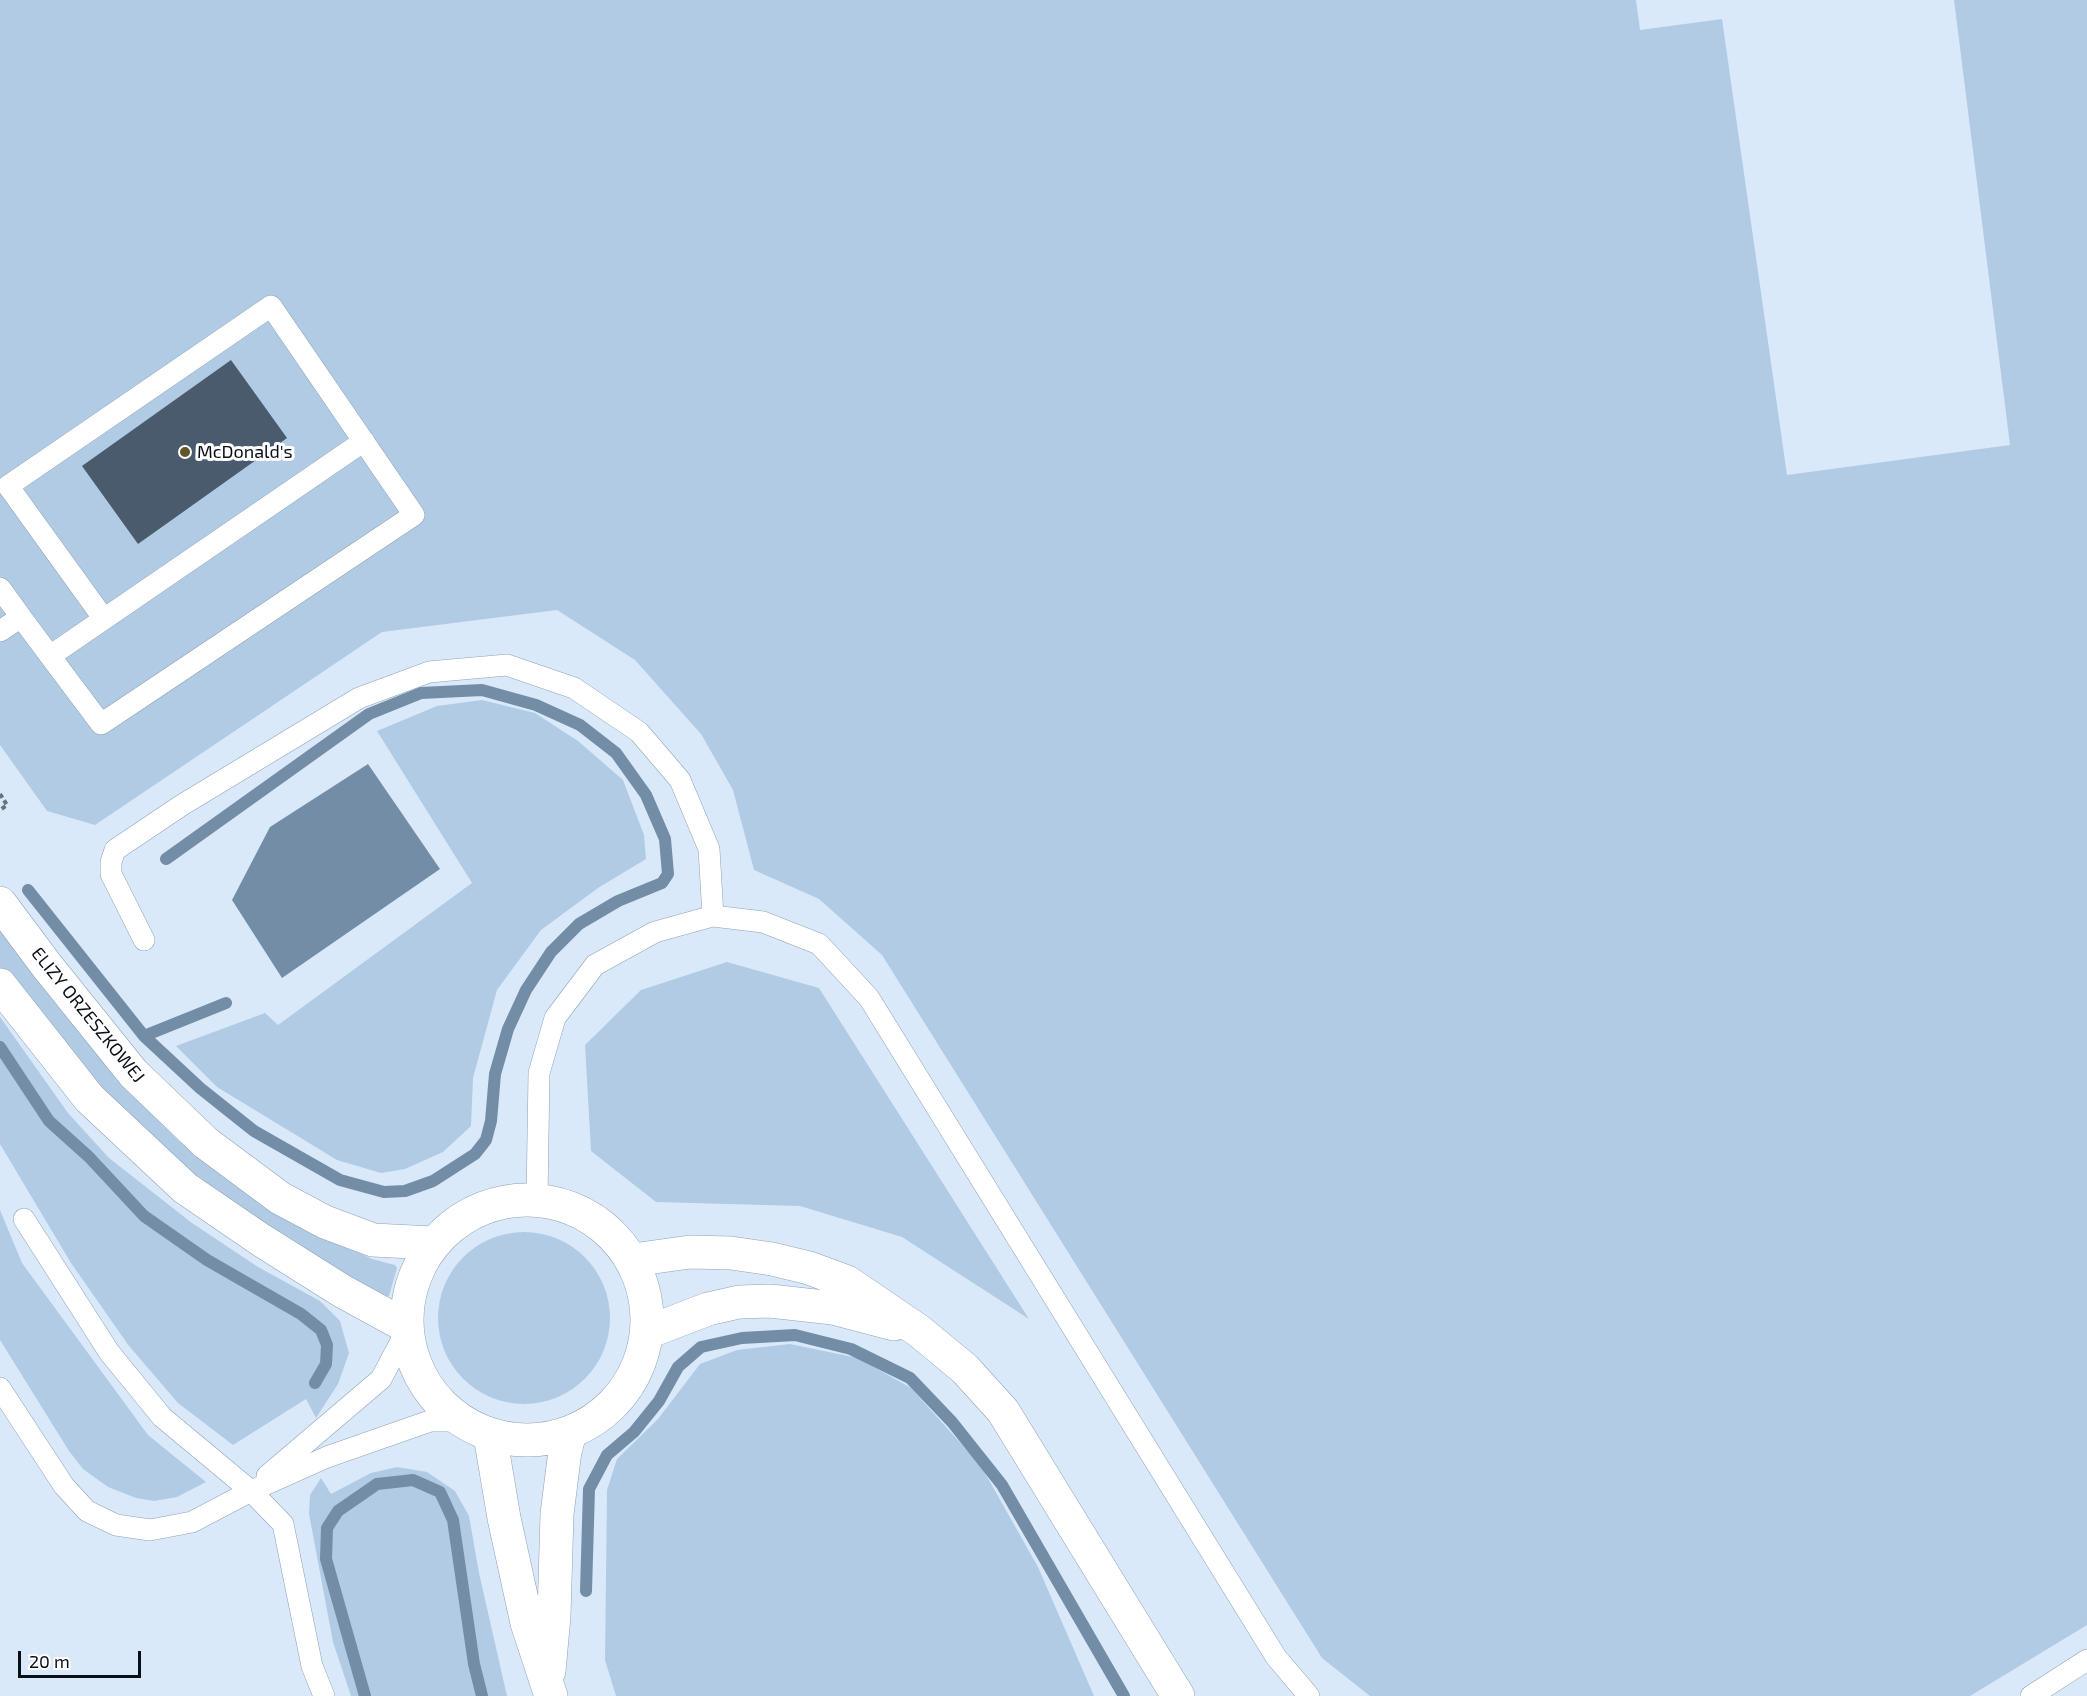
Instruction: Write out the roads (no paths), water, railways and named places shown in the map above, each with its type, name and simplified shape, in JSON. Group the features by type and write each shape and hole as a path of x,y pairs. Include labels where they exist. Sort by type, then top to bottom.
{"main road":[{"name":"ELIZY ORZESZKOWEJ","path":"0,903 46,966 133,1073 206,1143 280,1198 325,1222 373,1240 433,1243"},
{"path":"0,985 89,1098 185,1188 261,1240 406,1328"},
{"path":"537,1199 575,1208 608,1230 633,1260 646,1295 648,1332 640,1365 623,1393 599,1417 570,1433 530,1441 490,1435 461,1421 437,1400 415,1365 406,1328 408,1296 417,1268 433,1243 462,1217 498,1202 537,1199"},
{"path":"633,1260 690,1252 720,1253 809,1268 847,1282 919,1331 965,1369 1004,1411 1178,1696"},
{"path":"648,1332 708,1309 739,1302 770,1301 834,1308 919,1331"},
{"path":"549,1689 554,1616 556,1514 564,1451 570,1433"},
{"path":"490,1435 504,1518 526,1623 549,1689"}],"lane":[{"path":"0,588 101,724 414,515 271,306 8,486 104,619"},
{"path":"50,656 364,441"},
{"path":"0,631 21,616"},
{"path":"144,940 111,874 111,862 115,850 182,805 359,698 429,672 507,665 574,688 639,732 680,780 709,849 713,915"},
{"path":"537,1199 539,1073 555,1018 596,965 655,932 713,915 763,922 819,944 869,998 1276,1657 1309,1696"},
{"path":"24,1219 109,1352 162,1417 251,1491 282,1524 312,1666 324,1696"},
{"path":"251,1491 381,1379 406,1328"},
{"path":"0,1388 8,1417 87,1511 116,1525 150,1530 192,1522 251,1491 327,1457 430,1421 461,1421"},
{"path":"2031,1696 2087,1660"}],"waterway":[{"path":"28,890 144,1036 200,1088 254,1131 340,1180 384,1192 405,1191 433,1181 475,1154 486,1140 491,1121 495,1074 508,1029 526,990 551,952 579,924 618,901 662,883 668,874 665,839 646,795 616,753 580,725 536,705 482,690 421,693 369,714 166,859"},
{"path":"144,1036 226,1003"},
{"path":"0,1047 49,1121 89,1157 144,1216 207,1260 301,1314 321,1330 327,1345 326,1364 315,1383"},
{"path":"586,1591 589,1489 607,1455 634,1432 659,1401 678,1367 701,1347 742,1338 795,1335 851,1349 910,1378 952,1422 1002,1485 1124,1696"},
{"path":"365,1696 326,1559 327,1528 338,1511 377,1484 413,1480 440,1492 453,1520 474,1664 482,1696"}],"place":[{"name":"McDonald's","path":"185,452"}]}
